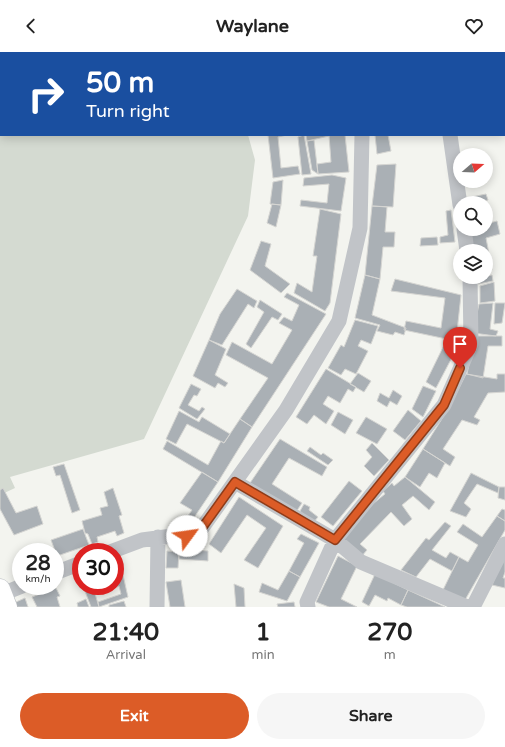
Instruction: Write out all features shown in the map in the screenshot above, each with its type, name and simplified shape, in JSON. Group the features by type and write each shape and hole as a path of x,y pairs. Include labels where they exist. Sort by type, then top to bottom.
{"street":[{"path":"124,547 142,540 195,533 202,528 286,410 339,321 360,228 362,136"},
{"path":"450,136 459,196"},
{"path":"308,607 307,602 335,540 444,405 471,344 470,284"},
{"path":"235,482 335,540 361,562 467,607"},
{"path":"157,607 158,537"},
{"path":"473,607 505,544"},
{"path":"3,597 12,592"}],"shaded area":[{"path":"0,136 248,136 255,160 248,216 144,439 10,477 15,488 0,495"}],"building":[{"path":"268,136 282,136 278,137 281,168 298,166 300,174 273,178"},
{"path":"304,136 311,174 302,175 298,137"},
{"path":"306,136 329,136 307,141"},
{"path":"329,136 345,136 349,172 318,174 317,164 331,162"},
{"path":"375,136 388,136 391,151 377,154"},
{"path":"314,140 318,174 312,170 307,141"},
{"path":"396,164 393,207 372,206 377,165"},
{"path":"332,175 346,178 341,211 300,206 301,200 327,203 329,184 303,186 304,178"},
{"path":"283,180 281,205 270,204 273,182"},
{"path":"486,194 487,196 476,196"},
{"path":"272,204 281,205 276,227 267,223"},
{"path":"372,206 387,207 385,232 395,232 394,247 383,247 380,279 365,275"},
{"path":"320,209 341,214 330,303 325,311 294,293 297,283 312,292 317,256 313,256"},
{"path":"451,210 453,236 455,242 440,243 440,237 448,235 446,211"},
{"path":"497,221 500,234 493,236 493,222"},
{"path":"468,236 493,236 486,238 487,244 470,244"},
{"path":"437,237 438,245 420,246 421,238"},
{"path":"261,241 271,244 265,266 290,284 281,293 250,270"},
{"path":"365,275 380,279 372,315 406,328 404,335 395,332 393,335 377,331 380,325 355,318"},
{"path":"395,279 461,295 456,341 404,330 406,321 441,328 445,298 391,291"},
{"path":"493,282 495,301 480,303 480,286 493,284"},
{"path":"237,289 257,301 254,308 248,304 222,345 209,340 220,314"},
{"path":"287,293 326,314 252,427 240,419 268,378 226,355 232,342 272,364 292,330 279,323 284,317 292,321 299,305 284,297"},
{"path":"260,300 282,314 278,320 272,317 251,348 246,344 264,312 257,307"},
{"path":"493,303 490,329 498,331 496,336 473,333 479,304"},
{"path":"495,303 505,303 502,323 494,324"},
{"path":"355,320 378,326 371,344 361,340 358,346 368,351 356,374 345,369 341,375 328,368 341,345 344,347"},
{"path":"475,336 502,336 502,346 488,346 483,378 467,374"},
{"path":"209,340 226,349 215,375 228,383 225,387 218,383 215,388 193,376"},
{"path":"446,341 458,346 436,388 426,382"},
{"path":"326,369 356,387 353,392 348,389 340,403 328,396 323,404 334,411 326,424 314,415 307,424 296,417"},
{"path":"358,373 371,381 364,392 350,384"},
{"path":"466,374 497,379 497,374 505,374 505,392 488,393 474,417 480,420 477,425 462,420 443,449 455,457 450,466 423,449 450,406"},
{"path":"191,384 201,389 197,396 194,395 188,405 199,411 202,407 205,409 197,419 179,408"},
{"path":"423,386 436,391 423,417 412,409"},
{"path":"393,390 402,396 397,405 390,401 387,407 377,401 380,393 389,398"},
{"path":"408,410 421,421 405,440 393,431"},
{"path":"179,411 199,422 202,417 230,434 224,443 187,424 176,444 166,439"},
{"path":"338,412 353,420 345,434 331,425"},
{"path":"366,417 387,429 377,444 356,433"},
{"path":"240,419 252,427 218,482 163,449 167,441 208,465 221,441 224,443"},
{"path":"280,439 327,467 322,476 289,458 272,484 302,503 296,512 250,483"},
{"path":"372,443 389,460 374,476 364,466 372,457 366,450"},
{"path":"310,447 321,455 323,453 333,460 328,465 307,451"},
{"path":"423,449 445,463 437,478 429,473 420,487 405,477"},
{"path":"64,464 80,510 72,513 60,475 56,476 53,467"},
{"path":"202,472 218,482 187,528 181,526 192,510 180,503"},
{"path":"471,473 499,487 498,493 477,484 464,503 471,509 466,517 450,511"},
{"path":"405,477 435,502 429,510 413,496 402,505 412,519 404,526 391,512 360,544 367,550 361,557 340,539 374,503 385,494 383,491 392,483 394,486"},
{"path":"349,481 362,491 333,526 321,517"},
{"path":"499,487 505,487 505,500 498,498"},
{"path":"3,488 16,513 37,506 43,524 14,535 0,509 0,490"},
{"path":"113,488 122,515 119,516 124,533 117,536 115,531 97,537 98,542 92,543 88,534 85,533 82,521 102,515 100,508 108,506 104,492"},
{"path":"239,497 283,526 258,568 244,560 266,528 247,515 221,553 209,544"},
{"path":"304,504 310,507 309,510 318,517 313,523 300,511"},
{"path":"502,509 505,510 505,521 497,516"},
{"path":"497,516 505,521 505,530 465,600 443,590 459,557 468,562 478,545 457,532 463,524 482,537"},
{"path":"445,522 451,526 432,550 446,558 450,552 459,557 452,571 430,559 416,577 401,570 426,538 429,540"},
{"path":"83,529 88,543 72,543 72,551 64,554 64,543 52,543 51,540"},
{"path":"301,534 319,543 300,577 289,571 304,543 297,539"},
{"path":"179,549 208,551 208,561 179,559"},
{"path":"167,551 179,552 178,568 166,568"},
{"path":"505,553 505,572 503,578 505,578 505,588 492,585"},
{"path":"338,556 357,566 341,599 357,607 329,607 316,602"},
{"path":"289,571 300,577 287,601 259,592 262,583 278,590"},
{"path":"375,574 408,590 401,605 388,598 387,601 375,595 369,606 362,602"},
{"path":"124,580 128,597 99,607 98,602 118,595 124,595"},
{"path":"181,580 185,607 170,607 166,582"},
{"path":"234,584 244,588 245,607 236,607"},
{"path":"408,590 445,607 407,607 401,605"},
{"path":"37,595 60,595 57,597 60,607 37,607 32,597"},
{"path":"86,595 95,595 99,607 91,607"},
{"path":"25,598 28,607 17,607 16,602"},
{"path":"86,599 89,607 78,607 77,603"},
{"path":"124,601 126,607 109,607 109,605"},
{"path":"294,602 295,607 278,607 277,604"}],"route":[{"path":"187,536 202,528 235,482 335,540 444,405 460,368"}]}
